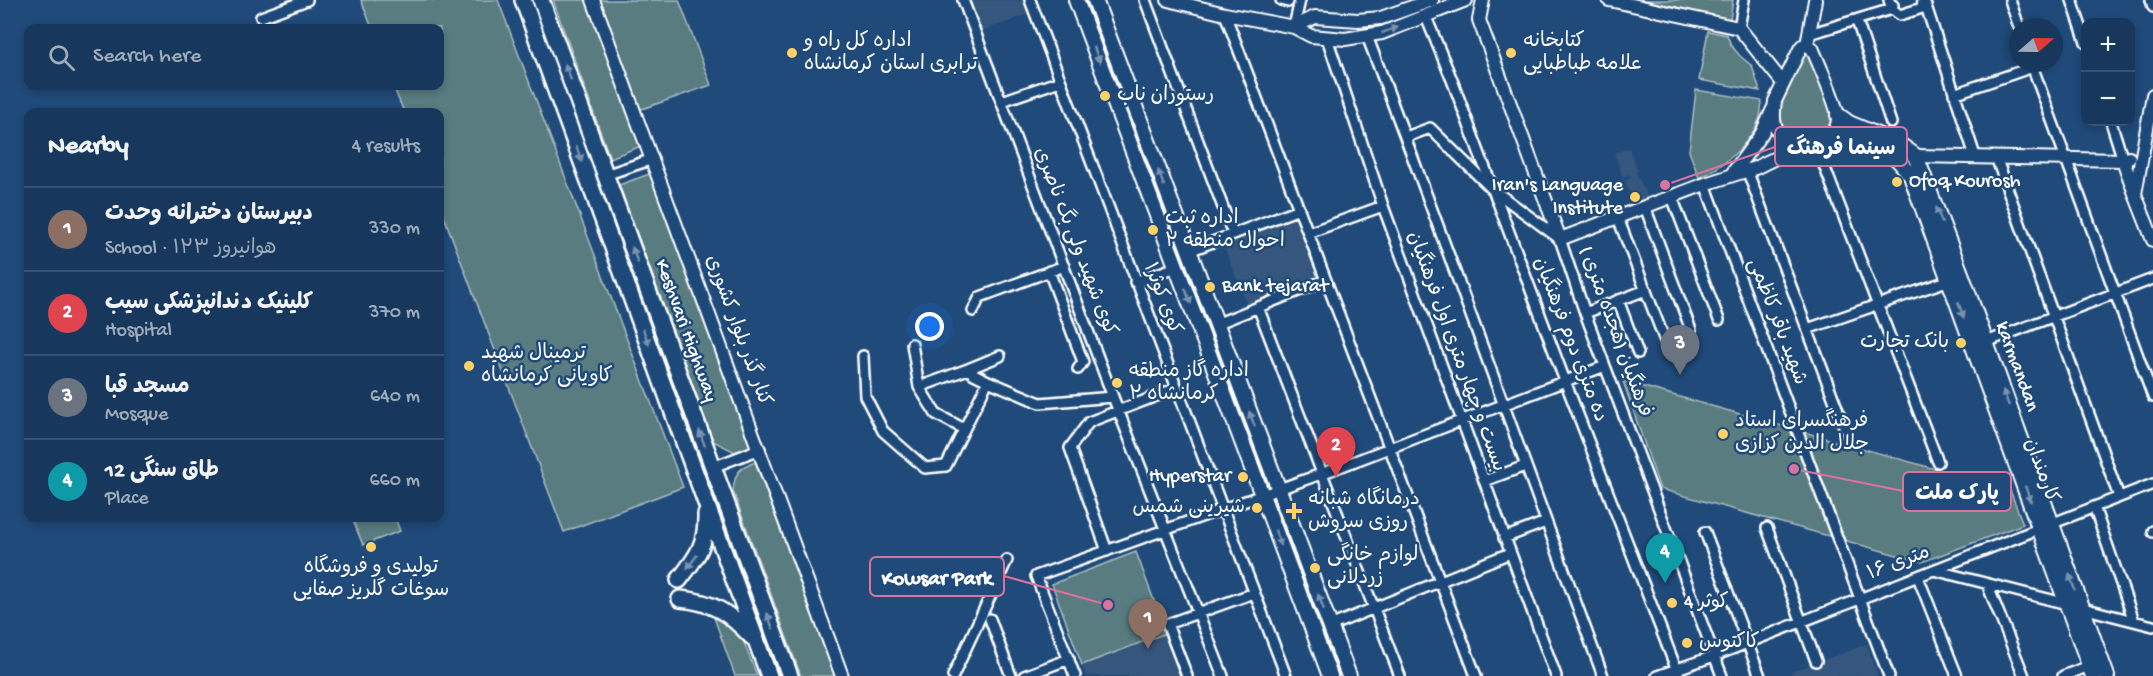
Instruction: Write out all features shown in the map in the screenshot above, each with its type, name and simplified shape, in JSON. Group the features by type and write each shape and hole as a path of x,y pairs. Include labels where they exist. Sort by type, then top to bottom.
{"highway":[{"name":"Keshvari Highway","path":"523,0 769,676"},
{"name":"Keshvari Highway","path":"542,0 790,676"},
{"path":"679,580 697,556 704,540 705,502"},
{"path":"717,537 724,542 730,542 737,532"},
{"path":"739,596 742,588 748,584 758,589"},
{"path":"681,600 694,600 718,607 737,621 752,637 760,651"}],"main road":[{"path":"1076,0 1330,676"},
{"path":"1095,0 1349,676"},
{"path":"1838,115 1850,123 1899,144 1916,156"},
{"name":"کارمندان","path":"1815,142 1868,141 1892,153 1911,176 1956,278 2046,526 2067,605 2091,671"},
{"name":"karmandan","path":"1916,156 1956,278 1986,342 2046,526 2082,609 2107,676"}],"street":[{"path":"261,17 306,0"},
{"name":"کنار گذر بلوار کشوری","path":"593,0 842,676"},
{"name":"کوی شهید ولی بگ ناصری","path":"963,0 1113,397 1223,676"},
{"name":"کوی کوثر۱","path":"1030,0 1286,676"},
{"path":"1145,0 1233,234"},
{"path":"1168,0 1294,27 1311,36 1326,38 1345,39 1382,33 1462,2 1479,20"},
{"path":"1294,27 1300,0"},
{"path":"1294,27 1315,17 1358,20 1380,18 1432,0"},
{"path":"1479,20 1483,0"},
{"path":"1609,0 1739,28 1784,83"},
{"path":"1739,28 1744,0"},
{"path":"1406,137 1430,128 1492,189 1560,239 1747,170 1832,134 1838,127 1838,115 1808,39 1815,0"},
{"path":"1732,174 1762,133 1800,49 1808,39 1857,21 1892,3 1900,15 1922,8 1923,0"},
{"path":"1923,0 1975,156"},
{"path":"2010,0 2016,18"},
{"path":"2072,0 2081,29"},
{"path":"2151,0 2153,7"},
{"path":"1225,14 1476,676"},
{"name":"ده متری دوم فرهنگیان","path":"1426,17 1678,673"},
{"name":"فرهنگیان (هجده متری )","path":"1479,20 1585,313 1722,676"},
{"path":"1857,21 1891,123"},
{"path":"1367,36 1444,238 1503,406 1603,676"},
{"name":"بیست و چهار متری اول فرهنگیان","path":"1326,38 1383,206 1556,676"},
{"path":"1954,94 2013,72"},
{"path":"2035,72 2153,397"},
{"path":"1002,101 1060,81"},
{"path":"2135,194 2147,156 2153,95"},
{"path":"1774,108 1775,125 1783,136 1795,143 1815,142"},
{"path":"2112,126 2153,240"},
{"path":"1815,142 1938,462"},
{"path":"1916,156 2123,160 2147,156"},
{"path":"1996,157 2119,497"},
{"path":"606,175 653,159"},
{"path":"1747,170 1847,434"},
{"name":"شهید باقر کاظمی","path":"1705,184 1889,676"},
{"path":"1671,197 1719,320"},
{"path":"1308,233 1383,206"},
{"path":"1645,207 1691,330"},
{"path":"1189,251 1299,209"},
{"path":"1618,218 1665,341"},
{"path":"973,311 980,297 1064,266"},
{"path":"1135,282 1176,267"},
{"path":"1049,271 1083,362 1078,369"},
{"path":"1807,329 1956,278"},
{"path":"1986,342 2153,279"},
{"path":"1216,324 1326,280"},
{"path":"1585,313 1646,290"},
{"path":"1618,300 1638,352"},
{"path":"1258,307 1400,676"},
{"path":"912,344 919,387 936,414 964,429"},
{"path":"863,356 866,396 884,431 925,468 946,466 988,381"},
{"path":"919,387 1000,356"},
{"path":"1075,676 1036,576 1462,422 1605,366"},
{"path":"968,369 988,381 1040,403 1113,397"},
{"path":"1107,551 1070,448 1089,422 1177,388"},
{"path":"713,467 760,449"},
{"path":"1484,481 1525,466"},
{"name":"۱۶ متری","path":"1657,676 1678,673 1714,656 2153,484"},
{"path":"2094,507 2134,621"},
{"path":"1504,537 1546,522"},
{"path":"1767,528 1816,661"},
{"path":"1705,532 1760,676"},
{"path":"1330,626 1510,553"},
{"path":"953,676 1007,560"},
{"path":"1934,570 2153,626"},
{"path":"1918,577 1957,676"},
{"path":"1987,584 2024,676"},
{"path":"1188,676 1167,624 1254,594"},
{"path":"990,620 1011,676"},
{"path":"1024,676 1069,659"},
{"path":"2063,676 2091,671"}],"shaded area":[{"path":"969,0 1024,0 1029,14 980,32"},
{"path":"1629,148 1638,171 1636,172 1649,200 1634,205 1625,181 1631,178 1629,174 1623,177 1614,153"},
{"path":"1298,213 1323,279 1248,308 1222,242"},
{"path":"1166,633 1183,676 1086,676 1082,665"},
{"path":"1867,644 1878,676 1792,676 1791,672"}],"green space":[{"path":"361,0 498,0 683,487 564,532 444,217 444,108 402,108 395,90 444,90 444,24 370,24"},
{"path":"553,0 588,0 641,146 610,158"},
{"path":"597,0 679,0 711,85 639,110"},
{"path":"1643,0 1733,0 1730,19"},
{"path":"1708,31 1727,35 1731,45 1752,66 1760,91 1699,80"},
{"path":"1807,47 1836,114 1831,133 1795,140 1777,125 1777,100"},
{"path":"1696,90 1762,101 1759,120 1749,138 1726,161 1699,178 1689,151"},
{"path":"655,172 754,445 735,452 713,441 619,185"},
{"path":"1623,381 2010,490 2023,524 1922,562 1660,489"},
{"path":"755,462 835,676 801,676 733,491 738,472"},
{"path":"354,522 397,522 400,531 363,545"},
{"path":"1136,552 1166,633 1082,665 1052,584"},
{"path":"712,612 739,630 757,676 735,676"}],"place":[{"name":"اداره کل راه و ترابری استان کرمانشاه","path":"792,53"},
{"name":"کتابخانه علامه طباطبایی","path":"1511,53"},
{"name":"رستوران ناب","path":"1105,96"},
{"name":"Ofoq Kourosh","path":"1897,182"},
{"name":"سینما فرهنگ","path":"1665,185"},
{"name":"Iran's Language Institute","path":"1635,197"},
{"name":"اداره ثبت احوال منطقه ۲","path":"1153,230"},
{"name":"Bank tejarat","path":"1210,287"},
{"name":"بانک تجارت","path":"1961,343"},
{"name":"ترمینال شهید کاویانی کرمانشاه","path":"469,366"},
{"name":"مسجد قبا","path":"1680,375"},
{"name":"اداره گاز منطقه ۲ کرمانشاه","path":"1117,383"},
{"name":"فرهنگسرای استاد جلال الدین کزازی","path":"1723,434"},
{"name":"پارک ملت","path":"1794,469"},
{"name":"Hyperstar","path":"1243,477"},
{"name":"کلینیک دندانپزشکی سیب","path":"1336,477"},
{"name":"شیرینی شمس","path":"1257,508"},
{"name":"درمانگاه شبانه روزی سروش","path":"1294,511"},
{"name":"توليدی و فروشگاه سوغات گلريز صفايی","path":"371,547"},
{"name":"لوازم خانگی زردلانی","path":"1315,568"},
{"name":"طاق سنگی 12","path":"1665,583"},
{"name":"کوثر 4","path":"1672,603"},
{"name":"Kowsar Park","path":"1108,605"},
{"name":"کاکتوس","path":"1687,643"},
{"name":"دبیرستان دخترانه وحدت","path":"1148,649"}]}
